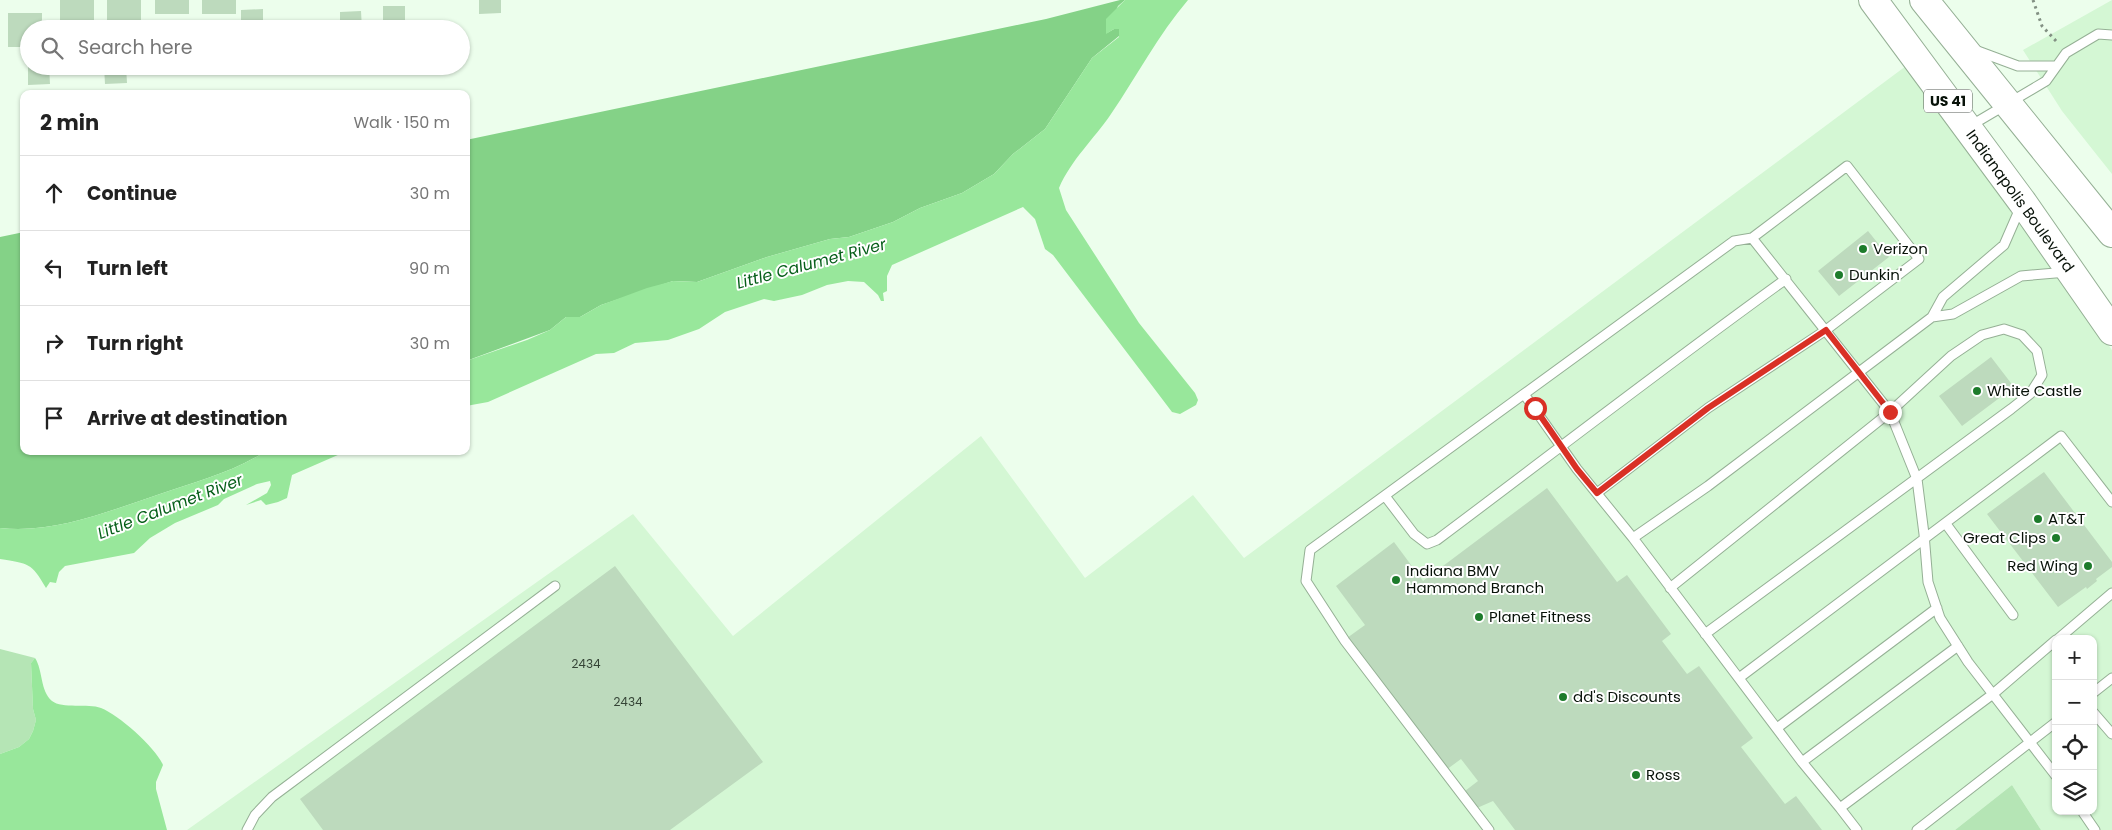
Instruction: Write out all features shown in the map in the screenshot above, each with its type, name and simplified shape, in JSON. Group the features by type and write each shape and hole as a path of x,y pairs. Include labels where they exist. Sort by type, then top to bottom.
{"highway":[{"name":"Indianapolis Boulevard","path":"1873,0 2023,203 2112,331"},
{"name":"US 41","path":"1924,0 2112,233"}],"lane":[{"path":"1967,128 2046,81 2066,53 2098,34 2112,35"},
{"path":"1959,44 2018,66 2055,66"},
{"path":"1489,830 1345,641 1306,581 1310,550 1734,241 1752,238 1847,166 1919,259 1826,330 1708,408 1597,493"},
{"path":"1633,538 1708,486 1932,317 1943,297 2004,245 2023,203"},
{"path":"1752,238 1890,412 1917,479 1928,582 1940,618 1993,694 2052,771"},
{"path":"1932,317 1953,314 2021,276 2071,272"},
{"path":"1385,496 1414,534 1427,544 1437,540 1666,366 1786,279"},
{"path":"1670,588 1890,412 1951,356 1982,335 2004,329 2022,335 2037,351 2042,375 2030,394 1705,634"},
{"path":"1524,394 1577,469 1633,538 1802,762 1857,830"},
{"path":"1739,678 2061,436 2112,502"},
{"path":"1946,524 2012,615"},
{"path":"247,830 255,815 272,797 555,586"},
{"path":"2063,635 2112,593"},
{"path":"1777,728 1936,608"},
{"path":"1840,808 1993,694 2052,644"},
{"path":"1802,762 1958,646"},
{"path":"2097,690 2112,678"},
{"path":"2097,717 2112,734"},
{"path":"1917,830 2052,725"},
{"path":"2085,815 2095,830"}],"path":[{"path":"2033,0 2042,26 2066,53"}],"shaded area":[{"path":"1125,0 1118,6 1107,33 1114,29 1119,29 1119,36 1092,58 1045,129 1013,154 994,174 962,193 920,208 893,222 849,237 830,239 767,257 697,282 673,281 601,305 580,317 566,317 550,330 470,360 470,139 1046,19"},
{"path":"2112,0 2112,174 2062,111 2023,50"},
{"path":"1906,66 2112,350 2112,830 2041,830 2012,785 1955,830 187,830 633,514 733,636 981,436 1085,578 1193,495 1244,558"},
{"path":"20,233 20,455 259,455 214,476 81,520 41,528 0,528 0,237"},
{"path":"0,649 35,658 31,663 33,709 36,720 29,739 19,747 0,754"},
{"path":"2012,785 2041,830 1955,830"}],"water":[{"name":"Little Calumet River","path":"1125,0 1188,0 1157,41 1111,114 1076,159 1059,188 1066,210 1139,323 1195,393 1198,400 1196,405 1180,414 1172,412 1053,255 1045,249 1035,219 1023,207 892,265 887,276 887,291 883,293 884,301 881,301 878,295 864,282 848,281 827,285 802,295 774,301 764,299 725,312 699,329 668,340 635,343 614,353 596,354 488,402 470,405 470,360 550,330 566,317 580,317 601,305 647,288 673,281 697,282 767,257 830,239 849,237 893,222 920,208 962,193 994,174 1013,154 1045,129 1092,58 1119,37 1119,29 1114,29 1106,34 1106,19"},
{"name":"Little Calumet River","path":"259,455 338,455 292,475 287,498 266,505 261,500 246,505 267,493 271,485 270,481 257,484 224,499 218,505 175,523 150,538 134,553 65,566 59,572 56,583 50,582 46,588 37,573 28,566 0,559 0,528 41,528 81,520 214,476"},
{"path":"35,658 45,692 52,701 62,705 101,708 127,725 153,750 163,765 156,782 156,789 167,830 0,830 0,754 19,747 29,739 33,731 36,720 33,709 31,663"}],"building":[{"path":"60,0 94,0 94,20 60,20"},
{"path":"107,0 141,0 141,20 107,20"},
{"path":"155,0 189,0 189,14 155,14"},
{"path":"202,0 236,0 236,14 202,14"},
{"path":"479,0 501,0 501,13 479,14"},
{"path":"383,6 405,6 405,20 383,20"},
{"path":"263,9 263,20 241,20 241,10"},
{"path":"361,11 362,20 340,20 340,12"},
{"path":"8,13 42,13 42,20 20,20 20,47 8,47"},
{"path":"28,75 50,75 50,84 28,85"},
{"path":"104,75 127,75 127,83 105,84"},
{"path":"1868,231 1889,257 1839,296 1818,271"},
{"name":"White Castle","path":"1991,357 2014,387 1962,426 1939,396"},
{"path":"2044,472 2112,562 2112,567 2096,579 2097,581 2058,607 1987,514"},
{"path":"1547,488 1617,582 1627,575 1671,634 1662,641 1687,674 1699,666 1753,738 1741,747 1785,804 1796,796 1822,830 1515,830 1493,801 1477,808 1465,791 1478,781 1461,759 1446,770 1347,638 1365,625 1336,586 1394,542 1423,581"},
{"path":"615,566 763,762 670,830 323,830 300,799"}],"place":[{"name":"Verizon","path":"1863,249"},
{"name":"Dunkin'","path":"1839,275"},
{"name":"White Castle","path":"1977,391"},
{"name":"AT&T","path":"2038,519"},
{"name":"Great Clips","path":"2056,538"},
{"name":"Red Wing","path":"2088,566"},
{"name":"Indiana BMV Hammond Branch","path":"1396,580"},
{"name":"Planet Fitness","path":"1479,617"},
{"name":"dd's Discounts","path":"1563,697"},
{"name":"Ross","path":"1636,775"}],"route":[{"path":"1535,408 1577,469 1597,493 1708,408 1826,330 1890,412"}]}
